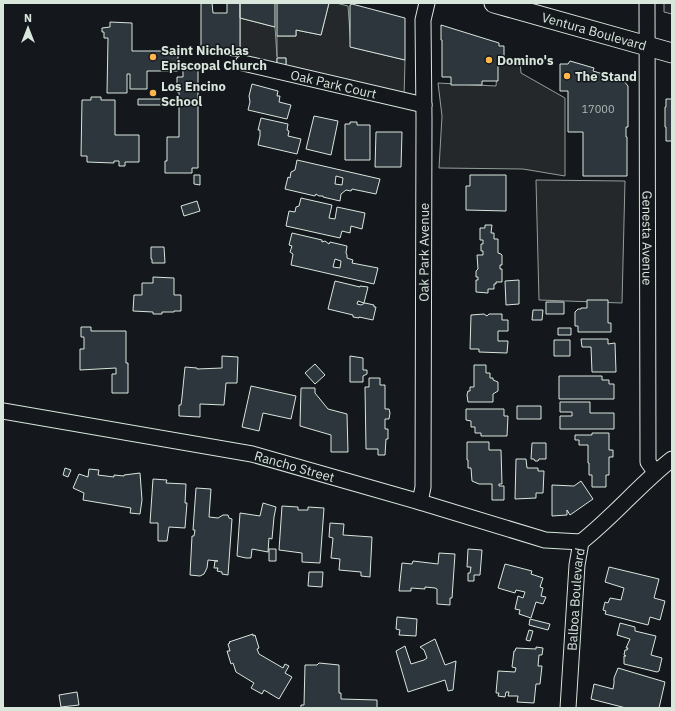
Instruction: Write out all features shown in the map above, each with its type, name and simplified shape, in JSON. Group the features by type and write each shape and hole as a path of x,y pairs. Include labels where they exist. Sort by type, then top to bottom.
{"main road":[{"name":"Ventura Boulevard","path":"494,3 648,45 672,53"}],"street":[{"name":"Oak Park Avenue","path":"420,502 423,487 423,20 427,3"},
{"name":"Genesta Avenue","path":"647,3 648,462 655,472"},
{"name":"Oak Park Court","path":"243,63 424,105"},
{"name":"Rancho Street","path":"3,411 252,454 420,502 545,540 581,542"},
{"name":"Balboa Boulevard","path":"568,708 577,566 581,542 597,530 655,472 672,458"}],"shaded area":[{"path":"329,3 348,6 351,47 405,60 404,98 286,68 286,58 277,58 277,66 240,57 240,18 275,27 277,57 277,36 296,36 296,30 321,35"},
{"path":"664,3 672,3 672,14 664,12"},
{"path":"498,57 520,61 521,73 565,98 565,176 523,169 439,168 442,116 438,83 496,86"},
{"path":"536,180 625,181 622,303 539,300"}],"building":[{"path":"201,3 212,3 213,13 227,13 227,3 240,3 240,57 201,51"},
{"path":"240,3 275,3 275,27 240,18"},
{"path":"277,3 329,3 321,35 296,30 296,36 277,36"},
{"path":"352,4 405,18 405,60 350,47 350,5"},
{"path":"110,22 132,23 132,51 178,51 178,71 147,71 147,89 130,89 130,74 127,74 127,93 107,93 108,38 104,38 102,28 110,27"},
{"path":"441,25 499,43 499,46 504,46 504,56 498,56 498,81 482,81 482,85 451,85 451,77 442,77"},
{"path":"277,58 286,58 286,68 277,66"},
{"path":"570,61 594,68 593,71 623,80 628,86 628,127 626,127 627,176 583,176 583,132 568,132 568,91 560,91 560,64 568,64"},
{"path":"183,67 198,67 198,168 192,168 192,173 165,173 165,161 167,161 167,137 179,137 179,92 177,92 177,77 183,77"},
{"path":"252,84 278,91 277,96 280,96 279,102 291,105 287,119 248,110"},
{"path":"91,97 101,97 101,100 115,100 115,135 139,135 139,162 125,162 125,166 119,166 119,161 114,161 114,163 87,162 87,156 81,156 82,100 91,100"},
{"path":"138,99 167,99 167,105 138,105"},
{"path":"666,99 672,99 672,141 666,141"},
{"path":"314,116 338,121 331,155 306,149"},
{"path":"261,118 288,124 288,136 301,139 297,154 258,145 260,130 258,130"},
{"path":"350,122 357,122 357,125 370,125 370,160 345,160 345,124 350,124"},
{"path":"376,132 402,132 401,167 375,167"},
{"path":"297,160 380,179 376,194 352,189 351,191 346,190 341,194 340,201 316,194 315,196 285,189 288,177 290,178 291,172 295,170","holes":["336,176 343,178 342,185 335,184"]},
{"path":"194,175 200,175 200,185 194,184"},
{"path":"470,175 506,175 506,211 466,210 466,186 470,186"},
{"path":"301,198 332,205 329,218 335,219 337,207 365,213 362,229 351,226 350,233 342,231 340,238 286,226 289,211 295,212 296,207 299,206"},
{"path":"197,201 200,211 184,216 181,206"},
{"path":"485,225 492,225 491,233 494,233 494,239 498,239 498,253 502,255 502,265 500,265 500,269 502,269 502,282 496,282 496,284 494,284 494,289 488,289 488,293 476,292 476,280 478,280 478,277 476,277 476,271 478,269 477,255 483,255 483,251 481,251 481,244 483,244 483,240 480,240 480,228 485,228"},
{"path":"292,233 322,240 322,242 325,241 329,244 330,242 347,246 347,258 353,260 352,263 378,268 374,284 291,265 293,254 290,252 292,246 289,245","holes":["335,259 341,261 340,268 333,267"]},
{"path":"151,247 164,247 165,263 152,263"},
{"path":"153,277 174,278 174,295 181,295 181,311 153,314 153,312 133,311 134,295 142,295 142,283 153,283"},
{"path":"519,280 519,304 506,305 505,281"},
{"path":"335,281 360,287 368,287 364,303 358,301 357,304 361,305 365,303 376,307 373,320 353,317 353,315 328,309"},
{"path":"587,300 608,300 608,323 611,323 611,332 578,332 578,326 575,326 575,312 581,308 587,308"},
{"path":"546,302 564,302 564,314 546,314"},
{"path":"533,310 543,310 542,320 532,320"},
{"path":"484,314 487,316 489,314 502,314 502,320 508,320 508,331 498,331 498,341 508,341 507,353 479,352 479,349 470,349 471,315"},
{"path":"81,327 91,327 91,331 126,331 128,393 112,393 112,374 116,374 116,368 80,370 80,349 84,349 84,337 81,337"},
{"path":"558,328 571,328 571,335 558,335"},
{"path":"581,339 608,339 608,344 615,343 616,372 592,372 591,347 582,347"},
{"path":"554,340 570,340 570,356 554,356"},
{"path":"222,356 238,357 237,383 226,383 224,405 200,404 200,417 179,416 179,405 181,405 185,367 197,369 222,368"},
{"path":"350,356 363,358 363,370 367,370 367,374 363,376 363,382 350,382"},
{"path":"315,364 325,375 315,384 305,373"},
{"path":"474,365 486,365 486,373 490,373 490,378 493,378 493,380 498,382 498,391 493,394 493,402 468,402 468,391 470,391 470,387 474,387"},
{"path":"559,376 602,376 602,380 609,380 609,384 614,384 614,399 559,399"},
{"path":"369,378 380,378 380,385 385,385 385,409 389,409 390,413 389,419 385,419 385,429 388,429 388,439 386,439 385,455 378,455 378,449 366,449 365,387 369,387"},
{"path":"251,386 296,396 291,419 263,413 259,431 242,427"},
{"path":"301,388 315,388 315,393 328,409 347,414 348,452 331,452 331,435 300,426"},
{"path":"560,402 590,402 590,413 614,413 614,429 560,429 560,416 572,416 572,412 560,412"},
{"path":"517,406 541,406 541,419 517,419"},
{"path":"466,409 504,409 504,416 508,416 507,436 481,436 481,433 475,433 475,427 471,427 471,421 466,420"},
{"path":"592,433 609,433 609,450 613,450 613,457 609,457 609,475 606,475 606,487 592,487 592,475 589,475 588,445 579,445 579,440 575,440 575,435 592,435"},
{"path":"467,442 489,442 489,450 501,450 502,484 499,484 499,486 504,486 504,500 492,500 492,484 479,484 472,481 471,468 468,468"},
{"path":"532,443 546,443 546,459 539,459 538,461 535,461 534,459 531,459"},
{"path":"516,459 526,459 527,468 538,468 538,471 544,471 543,493 536,493 536,498 515,499"},
{"path":"65,468 71,470 68,477 63,475"},
{"path":"89,469 99,470 98,475 114,477 114,475 124,476 140,473 142,500 140,514 130,513 131,508 83,500 84,493 73,488 79,474 88,477"},
{"path":"153,479 167,480 166,483 186,484 185,503 187,503 185,528 169,527 167,541 158,541 158,523 150,523"},
{"path":"581,481 593,499 570,515 567,510 567,515 552,516 552,485 574,486"},
{"path":"196,488 211,489 209,517 218,518 223,515 228,515 229,518 232,519 228,575 217,571 218,568 214,568 215,561 218,561 208,560 207,568 204,574 200,576 190,575 192,536 194,536 195,530 193,530"},
{"path":"263,503 276,507 272,539 269,538 268,552 252,549 251,558 237,556 240,513 260,516"},
{"path":"282,506 298,507 298,510 308,510 308,507 324,508 320,563 302,562 302,553 279,550"},
{"path":"330,523 344,524 343,535 372,537 370,577 361,576 361,572 339,570 340,559 331,558 333,538 329,537"},
{"path":"269,549 276,549 276,561 269,561"},
{"path":"468,549 482,550 480,575 474,575 474,581 468,581 468,573 470,573 471,567 467,567"},
{"path":"439,553 455,554 452,598 450,598 450,605 437,604 437,589 435,588 411,588 411,591 399,591 402,563 412,564 413,561 438,564"},
{"path":"505,564 532,571 531,574 543,578 540,587 543,588 541,596 546,597 543,604 536,602 531,618 519,614 520,610 515,609 518,596 523,598 525,592 516,590 515,593 498,588"},
{"path":"609,567 659,579 654,598 665,601 660,620 650,617 648,625 605,614 606,611 603,610 605,602 608,603 610,598 621,600 624,588 605,582"},
{"path":"309,572 323,572 322,587 308,586"},
{"path":"397,617 417,619 416,636 399,635 400,630 396,629"},
{"path":"530,619 550,624 548,630 529,625"},
{"path":"620,623 635,627 635,631 656,636 651,655 662,658 659,671 657,672 624,664 624,656 626,656 624,655 625,650 628,648 626,648 630,639 617,635"},
{"path":"529,630 533,631 530,641 526,640"},
{"path":"253,634 253,636 255,635 259,648 257,649 259,654 283,668 285,664 289,666 285,673 292,677 279,699 264,690 262,694 251,688 254,683 236,672 233,663 231,664 227,651 230,651 228,644 230,643 229,642"},
{"path":"435,639 445,665 456,661 453,690 448,691 445,680 408,692 396,651 405,646 411,664 424,660 427,658 424,650 420,647"},
{"path":"536,647 543,648 542,655 539,655 538,666 542,666 540,684 536,684 534,703 517,702 518,696 508,696 509,692 506,692 505,697 498,696 499,693 496,693 498,671 515,672 516,668 512,667 514,651 516,648 536,649"},
{"path":"319,663 339,665 339,693 341,693 341,699 377,700 377,708 301,708 301,705 304,705 305,665 317,665"},
{"path":"618,668 665,682 659,708 626,708 591,699 594,684 613,689 614,678"},
{"path":"77,692 79,705 61,707 59,695"}],"place":[{"name":"Saint Nicholas Episcopal Church","path":"153,57"},
{"name":"Domino's","path":"489,60"},
{"name":"The Stand","path":"567,76"},
{"name":"Los Encino School","path":"153,93"}]}
